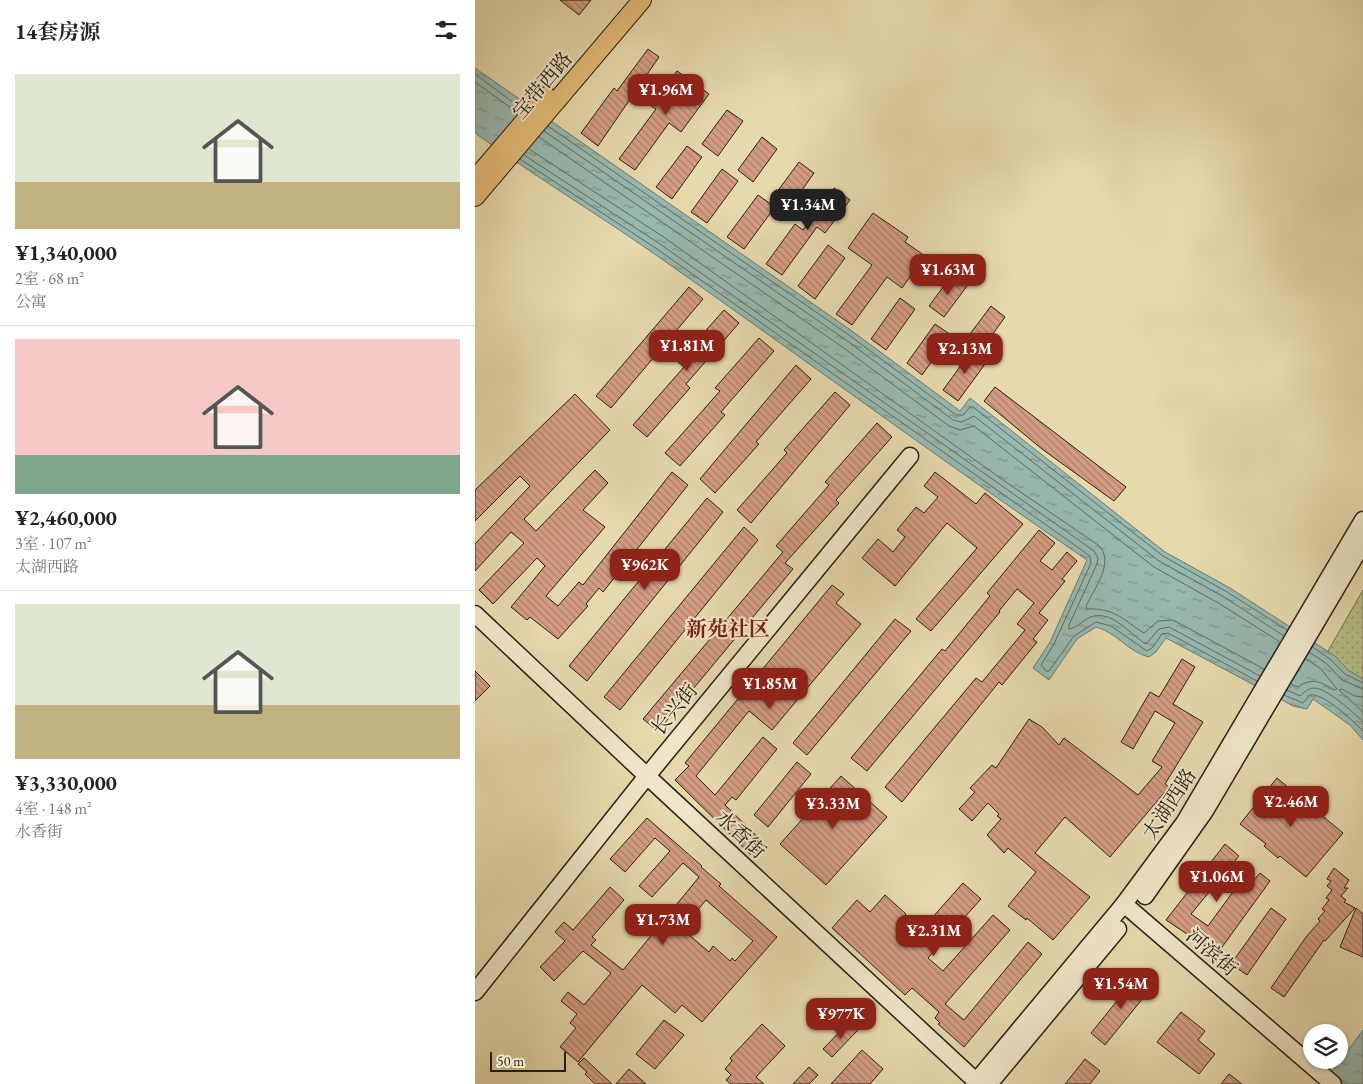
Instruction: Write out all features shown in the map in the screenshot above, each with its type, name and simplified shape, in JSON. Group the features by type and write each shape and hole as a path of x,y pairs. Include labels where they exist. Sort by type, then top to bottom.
{"main road":[{"name":"宝带西路","path":"543,109 627,0"},
{"name":"宝带西路","path":"475,197 500,159 642,0"},
{"name":"宝带西路","path":"475,179 500,159"}],"street":[{"name":"长兴街","path":"475,992 647,776 910,456"},
{"name":"太湖西路","path":"980,1083 1129,908 1268,694 1306,628 1363,520"},
{"name":"太湖西路","path":"1306,628 1363,543"},
{"name":"水香街","path":"475,614 647,776 980,1083"},
{"name":"河滨街","path":"1129,908 1333,1084"}],"green space":[{"path":"1363,590 1363,693 1320,665"}],"water":[{"path":"475,68 852,331 960,411 970,398 1165,552 1230,588 1335,656 1348,670 1363,679 1363,740 1350,725 1313,699 1307,709 1293,706 1166,638 1156,652 1149,657 1135,651 1110,633 1096,627 1077,639 1049,680 1033,668 1050,642 1087,560 656,255 475,133"},
{"path":"1363,1030 1363,1084 1323,1084 1334,1069 1348,1069 1348,1050"}],"building":[{"path":"560,0 591,0 579,15"},
{"path":"648,49 659,57 598,146 581,133 614,88 617,91"},
{"path":"677,71 709,94 681,132 669,123 635,170 619,159 656,109 651,106"},
{"path":"727,110 743,121 718,156 702,144"},
{"path":"762,137 777,149 753,182 738,170"},
{"path":"687,146 702,157 672,199 656,187"},
{"path":"799,162 814,173 790,207 774,196"},
{"path":"722,169 738,181 707,223 691,212"},
{"path":"834,188 850,200 825,233 817,227 782,275 766,264 795,224 803,230"},
{"path":"758,195 775,207 744,249 727,237"},
{"path":"873,213 908,237 905,242 925,256 902,288 887,277 852,325 836,314 872,265 848,248"},
{"path":"828,245 845,258 815,299 798,286"},
{"path":"952,275 967,286 944,317 929,306"},
{"path":"689,287 703,299 611,408 596,396"},
{"path":"900,298 915,309 886,350 871,339"},
{"path":"991,306 1005,317 982,349 967,338"},
{"path":"724,310 739,323 686,384 690,388 647,437 633,425 684,367 678,362"},
{"path":"935,324 951,335 922,375 907,363"},
{"path":"759,338 774,351 721,412 725,415 680,466 665,453 720,391 715,388"},
{"path":"973,349 988,360 958,401 943,390"},
{"path":"796,365 811,379 756,442 759,444 715,493 700,479"},
{"path":"995,387 1126,487 1114,501 1042,449 984,401"},
{"path":"835,392 850,405 751,523 737,510 787,453 784,450"},
{"path":"575,394 610,430 524,519 536,531 595,470 608,483 583,510 605,527 546,596 558,606 579,582 583,585 672,472 688,485 603,592 599,588 586,604 588,606 558,639 530,617 527,620 511,607 545,566 537,558 493,604 479,590 524,543 511,532 475,571 475,544 530,486 520,476 475,521 475,490"},
{"path":"877,423 892,437 836,500 839,503 785,563 793,569 658,731 643,719 783,552 776,546 829,485 825,482"},
{"path":"935,472 976,504 985,493 1023,524 931,631 916,619 977,548 947,523 895,586 862,558 878,539 893,552 905,537 897,530 916,507 924,513 938,497 924,486"},
{"path":"707,498 723,512 587,681 569,666"},
{"path":"744,527 758,540 620,710 604,697"},
{"path":"1039,530 1055,543 1040,561 1052,570 1067,552 1077,561 1062,579 1065,581 1039,613 1048,620 1033,639 1037,642 1002,685 999,682 902,802 885,787 976,678 982,682 1025,630 1017,624 1034,603 1017,589 1000,612 867,771 851,758 942,649 945,651 990,596 987,593"},
{"path":"832,585 844,594 836,603 861,624 772,730 749,711 696,776 715,795 763,737 777,749 736,800 732,797 725,805 767,846 755,859 675,780 689,766 685,763"},
{"path":"895,619 911,631 807,755 793,743"},
{"path":"1182,659 1195,667 1173,704 1203,722 1165,784 1169,787 1110,857 1065,817 1035,853 1090,897 1053,940 1027,918 1026,920 1008,906 1036,872 1008,848 1004,853 987,835 1001,819 997,816 999,814 988,803 972,821 959,809 975,792 970,788 992,765 996,768 1029,719 1042,727 1059,745 1064,738 1138,795 1162,767 1152,761 1175,723 1155,711 1133,749 1121,742 1150,692 1159,697"},
{"path":"475,671 490,686 475,701"},
{"path":"797,762 811,774 768,827 754,815"},
{"path":"841,776 887,817 826,885 780,844"},
{"path":"1277,778 1343,833 1306,877 1280,856 1278,858 1264,846 1266,844 1240,824"},
{"path":"647,818 702,866 721,884 719,886 777,937 702,1022 682,1005 675,1013 642,985 578,1062 560,1047 576,1028 570,1023 577,1014 561,1001 568,992 584,1005 611,973 583,951 554,981 540,967 565,941 555,932 564,922 573,930 610,887 624,900 592,937 596,940 591,945 623,970 699,877 683,863 652,897 639,886 670,851 655,838 625,872 610,859","holes":["706,900 753,941 735,961 732,958 730,961 713,946 709,952 682,929"]},
{"path":"1225,844 1239,856 1191,914 1208,926 1246,874 1254,880 1260,873 1270,881 1217,954 1166,920"},
{"path":"1334,868 1349,880 1344,888 1348,888 1341,896 1346,900 1344,902 1355,908 1324,940 1284,997 1271,988 1306,937 1320,921 1318,919 1325,911 1322,909 1329,900 1326,898 1332,890 1327,886 1331,881 1327,879"},
{"path":"963,883 981,899 928,958 943,971 993,915 1010,930 945,1004 964,1020 1028,942 1042,954 964,1047 938,1024 940,1023 935,1018 939,1012 912,988 905,995 832,928 857,900 870,912 885,895 906,914 899,923 915,937"},
{"path":"1271,908 1286,919 1247,975 1231,964"},
{"path":"1356,908 1363,914 1363,957 1340,947"},
{"path":"1138,975 1152,987 1105,1045 1091,1033"},
{"path":"1181,1012 1205,1031 1198,1040 1215,1054 1199,1074 1157,1042"},
{"path":"664,1020 684,1035 655,1069 636,1054"},
{"path":"849,1022 858,1030 832,1057 823,1049"},
{"path":"762,1024 785,1046 756,1077 764,1084 731,1084 726,1080 731,1075 725,1069 732,1061 730,1058"},
{"path":"862,1050 883,1069 870,1084 831,1084"},
{"path":"584,1058 612,1084 595,1084 585,1074 587,1072 578,1064"},
{"path":"1085,1059 1100,1071 1090,1084 1065,1084"},
{"path":"809,1067 818,1075 809,1084 793,1084"},
{"path":"629,1069 646,1084 616,1084"},
{"path":"1229,1074 1242,1084 1221,1084"}],"district":[{"name":"新苑社区","path":"728,628"}]}
